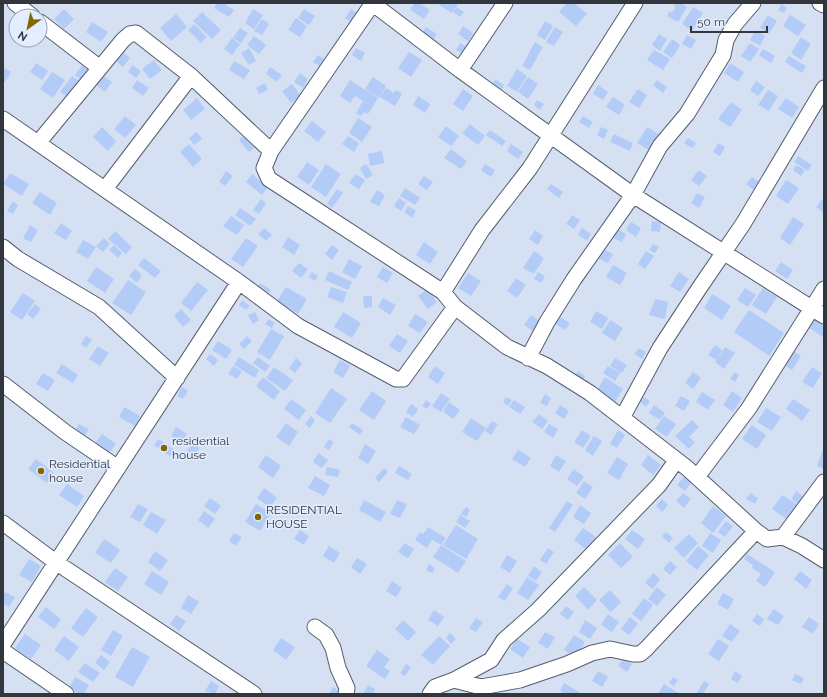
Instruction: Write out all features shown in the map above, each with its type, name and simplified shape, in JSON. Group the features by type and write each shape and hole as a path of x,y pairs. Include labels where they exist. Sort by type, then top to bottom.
{"street":[{"path":"818,312 634,195 460,70 373,3 271,151 264,168 269,179 443,292 455,307 507,347 547,366 578,385 697,477 756,531 768,539 783,537 802,546 824,560"},
{"path":"460,70 505,3"},
{"path":"443,292 482,230 530,168 635,3"},
{"path":"528,358 547,322 574,280 634,195 660,146 687,114 723,55 726,40 735,24 753,3"},
{"path":"820,3 824,5"},
{"path":"48,28 100,68"},
{"path":"38,143 123,40 130,34 136,33 191,76 271,151"},
{"path":"105,189 191,76"},
{"path":"622,418 660,348 743,224 824,88"},
{"path":"3,119 239,282 298,326 396,379 403,379 455,307"},
{"path":"3,247 18,259 99,307 177,378"},
{"path":"3,644 239,282"},
{"path":"697,477 818,312 824,290"},
{"path":"3,384 65,432 118,468"},
{"path":"430,694 435,687 454,680 491,660 504,640 538,610 659,485 676,461"},
{"path":"783,537 824,482"},
{"path":"3,523 57,563 252,694"},
{"path":"454,680 481,687 520,680 568,664 592,653 610,649 640,654 646,650 756,531"},
{"path":"315,627 326,635 333,648 338,668 347,688 346,694"},
{"path":"3,651 66,694"}],"building":[{"path":"217,3 223,3 234,10 229,17 214,8"},
{"path":"415,3 419,3 430,10 424,19 410,10"},
{"path":"440,3 459,3 452,13 439,5"},
{"path":"567,3 574,3 587,14 576,26 559,12"},
{"path":"675,3 681,3 687,7 678,22 667,16 670,11 672,13 676,7 674,6"},
{"path":"782,4 787,8 784,13 778,10"},
{"path":"457,7 464,12 460,17 453,12"},
{"path":"693,7 703,13 692,31 682,24"},
{"path":"64,9 74,19 64,29 54,19"},
{"path":"253,9 263,15 254,29 245,23"},
{"path":"304,9 315,16 309,25 298,18"},
{"path":"351,9 359,14 353,23 345,18"},
{"path":"202,12 221,30 212,39 193,21"},
{"path":"176,14 187,27 171,41 160,28"},
{"path":"768,15 777,21 769,34 760,28"},
{"path":"790,15 806,25 798,36 783,26"},
{"path":"296,18 307,26 300,37 288,30"},
{"path":"262,19 269,24 262,35 254,31"},
{"path":"545,21 553,26 545,40 537,35"},
{"path":"92,22 108,32 101,42 86,32"},
{"path":"194,24 207,37 201,43 188,30"},
{"path":"463,26 473,33 468,41 458,34"},
{"path":"426,27 437,34 431,43 420,36"},
{"path":"555,27 563,32 554,46 546,42"},
{"path":"240,28 248,33 241,43 233,38"},
{"path":"756,30 765,36 760,46 750,40"},
{"path":"659,34 667,39 660,51 652,45"},
{"path":"687,35 696,40 691,49 682,44"},
{"path":"254,36 266,45 259,54 247,45"},
{"path":"801,37 811,44 801,60 791,53"},
{"path":"232,38 240,44 232,55 224,49"},
{"path":"672,39 680,45 672,58 663,52"},
{"path":"535,42 543,47 530,70 522,66"},
{"path":"460,43 467,47 463,54 456,50"},
{"path":"750,43 759,49 750,62 741,56"},
{"path":"249,48 256,61 249,65 241,53"},
{"path":"356,48 365,53 361,61 352,55"},
{"path":"763,49 775,56 771,63 759,55"},
{"path":"654,50 670,59 663,70 647,60"},
{"path":"123,52 130,58 123,67 116,61"},
{"path":"409,52 422,60 411,77 398,68"},
{"path":"318,55 324,59 320,66 313,62"},
{"path":"789,56 806,66 802,73 785,62"},
{"path":"154,60 162,70 150,79 142,69"},
{"path":"234,61 250,70 244,79 229,70"},
{"path":"36,63 48,71 42,80 30,72"},
{"path":"730,63 744,72 738,82 724,73"},
{"path":"82,65 90,71 83,81 75,75"},
{"path":"132,65 141,71 136,78 128,72"},
{"path":"270,67 282,75 277,82 266,74"},
{"path":"5,68 11,72 5,82 3,81 3,71"},
{"path":"517,69 527,76 517,92 507,86"},
{"path":"52,72 65,80 53,98 40,89"},
{"path":"300,73 308,79 303,88 294,82"},
{"path":"102,75 112,82 105,92 95,84"},
{"path":"72,76 79,81 67,97 60,92"},
{"path":"373,77 386,86 379,98 365,89"},
{"path":"528,77 538,84 528,99 518,92"},
{"path":"495,79 504,85 501,91 492,85"},
{"path":"137,80 149,88 143,96 132,88"},
{"path":"350,80 378,98 368,114 364,112 361,116 356,113 363,101 355,96 350,103 340,96"},
{"path":"657,80 667,87 663,93 653,85"},
{"path":"756,81 765,87 758,96 750,90"},
{"path":"265,83 268,90 259,94 256,88"},
{"path":"292,84 301,96 291,103 282,91"},
{"path":"598,85 608,92 603,100 593,94"},
{"path":"386,88 394,93 396,90 402,94 395,106 380,97"},
{"path":"463,89 473,96 463,111 453,104"},
{"path":"638,89 647,95 639,108 629,102"},
{"path":"768,90 778,96 769,111 758,105"},
{"path":"418,96 430,104 425,113 413,105"},
{"path":"613,97 625,105 619,115 606,107"},
{"path":"197,98 205,109 191,120 183,110"},
{"path":"786,98 799,107 792,118 778,109"},
{"path":"537,100 544,104 540,110 534,105"},
{"path":"731,102 742,110 730,127 718,119"},
{"path":"125,116 136,125 125,138 114,129"},
{"path":"583,116 593,122 589,128 579,122"},
{"path":"358,118 372,127 362,142 349,133"},
{"path":"312,121 326,132 318,142 304,131"},
{"path":"470,124 485,136 478,145 462,133"},
{"path":"446,126 459,136 451,146 438,137"},
{"path":"102,127 116,141 108,151 93,137"},
{"path":"601,127 608,130 604,139 597,135"},
{"path":"647,127 660,135 650,151 637,143"},
{"path":"490,130 506,141 502,146 486,135"},
{"path":"197,132 202,139 194,145 189,138"},
{"path":"248,132 259,144 249,152 239,140"},
{"path":"614,134 633,143 630,151 610,142"},
{"path":"348,136 359,143 354,152 342,144"},
{"path":"688,138 696,143 692,148 684,143"},
{"path":"718,143 725,147 720,156 713,152"},
{"path":"189,144 202,159 193,167 180,152"},
{"path":"511,144 523,152 518,159 507,151"},
{"path":"451,149 467,161 461,169 444,158"},
{"path":"382,151 384,163 370,166 368,154"},
{"path":"798,156 812,165 808,171 794,162"},
{"path":"307,162 319,170 309,185 297,177"},
{"path":"326,164 341,174 326,197 311,187"},
{"path":"366,164 373,175 366,179 360,168"},
{"path":"485,164 495,170 491,177 481,170"},
{"path":"796,165 805,170 801,176 793,170"},
{"path":"699,170 707,176 699,186 691,180"},
{"path":"226,171 233,176 225,186 219,182"},
{"path":"10,173 29,184 22,196 3,184"},
{"path":"252,174 268,187 262,195 246,182"},
{"path":"356,174 365,180 359,189 349,183"},
{"path":"424,176 433,182 427,190 418,184"},
{"path":"752,177 761,183 755,191 746,184"},
{"path":"786,180 799,188 788,204 776,196"},
{"path":"551,184 563,192 559,198 547,189"},
{"path":"405,188 420,198 415,205 400,196"},
{"path":"337,189 343,193 332,208 327,204"},
{"path":"377,190 385,195 379,206 370,202"},
{"path":"40,192 57,203 50,215 32,203"},
{"path":"697,193 705,197 699,208 691,203"},
{"path":"399,198 406,203 401,211 394,206"},
{"path":"261,199 266,203 259,214 253,210"},
{"path":"822,199 824,200 824,213 816,207"},
{"path":"13,201 18,205 13,214 7,211"},
{"path":"408,206 416,211 412,218 404,212"},
{"path":"240,208 256,219 250,226 235,215"},
{"path":"572,215 580,220 574,229 566,224"},
{"path":"231,216 244,225 237,235 223,226"},
{"path":"793,217 804,224 790,245 780,238"},
{"path":"652,221 661,222 660,232 651,231"},
{"path":"631,222 641,228 636,237 626,230"},
{"path":"61,223 72,231 66,240 54,233"},
{"path":"30,225 38,230 31,242 23,238"},
{"path":"264,228 272,235 266,241 258,234"},
{"path":"582,228 591,234 587,241 578,235"},
{"path":"618,229 626,234 622,242 613,238"},
{"path":"535,230 543,236 538,245 529,239"},
{"path":"115,231 132,247 126,254 108,239"},
{"path":"288,237 300,245 294,255 282,247"},
{"path":"104,238 110,244 103,252 96,246"},
{"path":"246,238 258,246 243,267 231,259"},
{"path":"83,240 96,247 88,259 76,252"},
{"path":"424,242 438,252 430,264 416,255"},
{"path":"653,244 659,247 655,253 649,250"},
{"path":"114,245 122,253 118,258 109,250"},
{"path":"332,245 339,250 332,260 325,254"},
{"path":"603,249 613,254 608,263 598,258"},
{"path":"534,251 544,258 534,274 523,268"},
{"path":"646,251 654,256 645,269 638,264"},
{"path":"144,258 161,271 155,278 138,265"},
{"path":"349,259 362,266 355,279 342,272"},
{"path":"781,262 793,270 787,279 775,271"},
{"path":"299,263 308,269 301,278 292,271"},
{"path":"613,265 627,273 620,285 606,277"},
{"path":"96,267 114,279 105,293 87,281"},
{"path":"383,267 393,273 387,283 377,277"},
{"path":"135,269 142,275 137,283 129,276"},
{"path":"329,271 352,282 348,290 325,280"},
{"path":"312,272 318,276 315,281 309,277"},
{"path":"538,272 545,276 541,283 534,279"},
{"path":"679,272 689,279 680,292 670,286"},
{"path":"468,273 481,281 471,296 458,288"},
{"path":"516,278 526,285 517,298 507,291"},
{"path":"128,280 146,292 131,315 112,303"},
{"path":"197,282 208,290 191,311 181,303"},
{"path":"260,283 271,290 267,295 257,288"},
{"path":"286,287 307,299 298,314 277,301"},
{"path":"331,287 347,292 343,303 327,297"},
{"path":"745,288 756,295 748,307 737,300"},
{"path":"763,288 777,297 766,314 752,305"},
{"path":"427,289 437,302 428,309 418,296"},
{"path":"23,293 35,301 22,320 10,312"},
{"path":"712,294 731,306 722,320 704,308"},
{"path":"363,296 372,296 372,307 364,308"},
{"path":"383,298 396,305 390,315 378,307"},
{"path":"655,299 668,302 665,319 649,315"},
{"path":"242,300 250,306 246,310 239,305"},
{"path":"35,304 41,309 33,319 27,314"},
{"path":"181,309 191,320 183,327 174,316"},
{"path":"749,310 784,333 769,356 734,332"},
{"path":"596,311 608,318 602,329 590,322"},
{"path":"255,312 259,320 253,324 248,315"},
{"path":"343,312 361,323 352,338 334,327"},
{"path":"415,314 428,322 420,333 408,326"},
{"path":"555,314 570,323 565,330 551,321"},
{"path":"531,315 543,323 536,333 524,325"},
{"path":"269,319 275,323 272,328 265,324"},
{"path":"610,320 623,328 615,341 602,333"},
{"path":"814,320 824,326 823,337 809,328"},
{"path":"271,329 284,336 270,360 257,352"},
{"path":"397,334 408,341 400,353 389,346"},
{"path":"86,336 92,340 86,348 81,344"},
{"path":"247,336 252,341 244,349 239,344"},
{"path":"218,341 232,350 226,359 212,350"},
{"path":"715,345 722,350 716,360 708,355"},
{"path":"98,346 109,353 100,366 89,359"},
{"path":"725,347 735,353 724,369 715,362"},
{"path":"639,348 646,352 642,359 634,354"},
{"path":"792,350 801,356 792,370 783,364"},
{"path":"210,354 218,360 214,366 206,359"},
{"path":"239,357 259,370 255,378 234,365"},
{"path":"258,357 270,366 265,372 253,363"},
{"path":"296,358 302,363 295,373 289,368"},
{"path":"615,358 627,365 622,373 610,366"},
{"path":"340,360 350,366 343,378 333,372"},
{"path":"62,364 78,375 73,383 56,373"},
{"path":"233,366 242,371 237,379 228,374"},
{"path":"435,366 445,373 438,384 428,377"},
{"path":"608,366 620,373 615,381 603,373"},
{"path":"274,367 293,380 285,391 266,378"},
{"path":"812,367 822,373 813,388 802,382"},
{"path":"578,371 585,376 582,382 574,377"},
{"path":"693,372 701,378 693,389 685,383"},
{"path":"735,372 739,375 735,382 730,379"},
{"path":"43,373 55,380 48,391 36,384"},
{"path":"263,377 280,391 274,400 256,386"},
{"path":"605,377 623,389 615,402 597,390"},
{"path":"182,387 188,391 183,399 177,396"},
{"path":"331,388 347,399 330,423 315,413"},
{"path":"372,391 386,401 374,420 359,410"},
{"path":"732,391 742,398 733,412 723,405"},
{"path":"702,392 715,400 708,410 696,402"},
{"path":"441,393 450,399 441,412 432,406"},
{"path":"545,394 551,398 547,406 540,403"},
{"path":"681,396 690,401 684,411 675,406"},
{"path":"506,397 512,400 508,406 503,402"},
{"path":"644,397 650,401 646,407 640,402"},
{"path":"291,399 306,410 299,420 284,409"},
{"path":"793,399 810,410 802,421 786,409"},
{"path":"426,400 431,404 427,409 422,406"},
{"path":"514,400 525,407 520,414 509,407"},
{"path":"449,402 460,410 453,419 443,411"},
{"path":"411,404 418,409 413,417 406,412"},
{"path":"560,405 569,411 564,419 555,413"},
{"path":"654,405 665,413 660,420 649,413"},
{"path":"124,407 140,416 135,426 119,417"},
{"path":"766,408 781,417 772,431 757,422"},
{"path":"539,414 548,421 542,429 532,422"},
{"path":"311,416 315,420 310,428 305,424"},
{"path":"664,416 676,424 667,437 655,429"},
{"path":"406,417 420,425 414,434 400,427"},
{"path":"471,418 486,428 477,441 462,432"},
{"path":"692,420 699,427 689,437 695,442 689,449 675,436"},
{"path":"492,421 498,424 491,435 485,431"},
{"path":"286,423 298,432 289,446 276,437"},
{"path":"352,423 363,430 360,435 349,427"},
{"path":"79,424 89,429 82,440 73,435"},
{"path":"549,424 558,429 553,438 544,432"},
{"path":"752,425 766,435 757,449 742,439"},
{"name":"RESIDENTIAL HOUSE","path":"176,427 187,434 181,443 171,436"},
{"path":"582,430 591,436 583,448 574,442"},
{"path":"618,430 625,435 617,448 610,444"},
{"path":"102,434 116,444 108,455 94,445"},
{"path":"594,436 602,441 593,456 585,450"},
{"name":"residential house","path":"158,439 175,450 170,456 154,445"},
{"path":"329,439 334,442 329,450 324,447"},
{"name":"RESIDENTIAL HOUSE","path":"193,443 200,448 194,456 187,451"},
{"path":"365,444 376,451 368,464 358,458"},
{"path":"824,446 824,469 817,466"},
{"path":"518,450 531,458 525,467 512,459"},
{"path":"318,453 328,460 322,468 313,462"},
{"path":"266,455 281,466 273,478 258,467"},
{"path":"556,455 566,461 559,472 550,466"},
{"path":"648,455 661,465 653,475 641,465"},
{"path":"617,457 628,464 619,480 607,473"},
{"name":"Residential house","path":"36,459 54,473 47,483 28,469"},
{"path":"399,466 412,474 408,480 395,473"},
{"path":"327,467 340,470 338,477 325,475"},
{"path":"384,468 388,472 379,482 375,478"},
{"path":"574,469 584,477 577,486 567,479"},
{"path":"687,473 694,479 685,491 677,485"},
{"path":"315,476 330,485 324,496 308,488"},
{"path":"584,481 593,487 585,499 576,493"},
{"path":"67,484 84,496 77,507 59,495"},
{"path":"264,488 277,498 270,507 257,498"},
{"path":"796,491 804,497 799,504 791,499"},
{"path":"683,493 691,499 684,508 676,501"},
{"path":"750,493 758,498 755,504 746,499"},
{"path":"782,495 797,504 787,519 772,509"},
{"path":"210,498 221,506 215,514 204,506"},
{"path":"662,499 668,505 662,512 656,506"},
{"path":"364,500 386,512 380,522 359,510"},
{"path":"397,500 407,504 400,518 390,514"},
{"path":"567,501 573,505 555,532 549,528"},
{"path":"138,504 148,509 140,522 130,517"},
{"name":"RESIDENTIAL HOUSE","path":"256,504 271,513 260,531 245,522"},
{"path":"580,505 591,513 584,524 573,517"},
{"path":"713,506 726,516 713,533 701,523"},
{"path":"466,507 470,510 466,517 461,514"},
{"path":"204,511 215,519 208,528 198,520"},
{"path":"151,512 166,520 157,534 143,525"},
{"path":"460,515 470,521 465,528 456,522"},
{"path":"726,521 733,526 725,537 718,532"},
{"path":"456,525 478,539 466,559 443,545"},
{"path":"428,527 446,538 441,545 423,534"},
{"path":"583,528 596,537 587,550 574,540"},
{"path":"300,530 309,536 304,545 294,539"},
{"path":"632,530 645,539 638,549 625,539"},
{"path":"420,532 432,540 427,548 415,540"},
{"path":"666,532 673,538 669,543 662,536"},
{"name":"RESIDENTIAL HOUSE","path":"234,533 242,537 236,546 229,541"},
{"path":"710,533 721,540 713,553 702,546"},
{"path":"689,534 698,543 684,558 674,548"},
{"path":"104,539 120,550 111,563 95,553"},
{"path":"405,543 414,549 408,558 398,552"},
{"path":"620,543 633,557 621,568 608,555"},
{"path":"441,545 466,561 458,573 433,557"},
{"path":"329,546 340,553 334,563 323,556"},
{"path":"698,546 709,555 697,570 686,561"},
{"path":"548,548 554,552 546,564 540,560"},
{"path":"155,551 168,560 160,571 148,562"},
{"path":"747,554 775,572 765,587 756,581 761,574 752,568 753,565 744,559"},
{"path":"507,555 517,561 510,573 500,567"},
{"path":"357,558 367,564 360,574 351,567"},
{"path":"29,559 41,566 32,582 19,575"},
{"path":"670,561 677,567 670,575 663,569"},
{"path":"429,564 435,568 432,573 426,570"},
{"path":"534,566 542,572 536,581 528,576"},
{"path":"115,568 128,577 118,591 105,582"},
{"path":"152,571 169,582 161,595 144,584"},
{"path":"800,571 812,580 806,589 794,579"},
{"path":"653,573 660,579 653,589 645,583"},
{"path":"527,577 539,585 528,600 517,593"},
{"path":"392,581 402,588 396,597 386,591"},
{"path":"507,584 513,588 505,601 498,597"},
{"path":"584,587 597,600 588,610 575,596"},
{"path":"657,587 666,595 657,606 648,599"},
{"path":"610,590 621,602 611,612 599,600"},
{"path":"5,592 15,597 9,607 3,604 3,596"},
{"path":"723,593 734,599 728,610 717,604"},
{"path":"188,595 199,602 191,614 181,608"},
{"path":"644,598 653,605 641,621 632,614"},
{"path":"566,606 574,612 568,620 560,614"},
{"path":"46,607 61,619 54,629 38,617"},
{"path":"86,608 98,617 83,637 71,628"},
{"path":"774,609 784,616 778,625 767,619"},
{"path":"434,610 444,617 438,626 428,620"},
{"path":"608,614 619,622 612,632 601,625"},
{"path":"757,614 764,619 760,626 752,621"},
{"path":"176,615 186,621 179,631 170,624"},
{"path":"630,617 638,624 629,635 621,629"},
{"path":"809,617 819,624 813,634 802,627"},
{"path":"476,618 483,622 476,632 469,628"},
{"path":"403,620 416,632 408,641 395,629"},
{"path":"585,620 597,628 590,639 579,632"},
{"path":"730,624 740,631 732,642 722,636"},
{"path":"113,630 123,636 111,656 101,650"},
{"path":"545,632 555,637 548,649 538,643"},
{"path":"450,633 456,639 451,644 446,638"},
{"path":"25,634 41,645 31,659 15,648"},
{"path":"574,635 585,642 576,657 564,650"},
{"path":"64,636 79,647 69,661 54,650"},
{"path":"439,636 450,646 433,665 421,655"},
{"path":"281,638 295,647 286,660 273,650"},
{"path":"517,639 530,647 523,658 510,649"},
{"path":"718,639 729,646 719,661 708,654"},
{"path":"132,647 150,657 133,687 115,677"},
{"path":"377,650 390,659 384,667 390,671 385,679 366,666"},
{"path":"101,655 110,662 104,670 95,663"},
{"path":"623,659 632,664 627,672 618,666"},
{"path":"85,663 100,673 93,682 78,672"},
{"path":"406,664 411,667 405,676 400,673"},
{"path":"598,671 608,677 602,687 592,681"},
{"path":"735,671 742,676 738,683 731,679"},
{"path":"795,674 804,678 801,684 792,680"},
{"path":"75,677 89,685 84,694 79,694 69,688"},
{"path":"673,677 678,680 674,686 669,683"},
{"path":"211,681 219,686 215,694 205,691"},
{"path":"704,681 709,684 703,694 696,694"},
{"path":"564,683 582,694 565,694 560,691"},
{"path":"664,684 678,693 658,694"},
{"path":"368,685 375,689 373,694 363,694"},
{"path":"333,687 342,692 341,694 329,694"}],"place":[{"name":"residential house","path":"164,448"},
{"name":"Residential house","path":"41,471"},
{"name":"RESIDENTIAL HOUSE","path":"258,517"}]}
